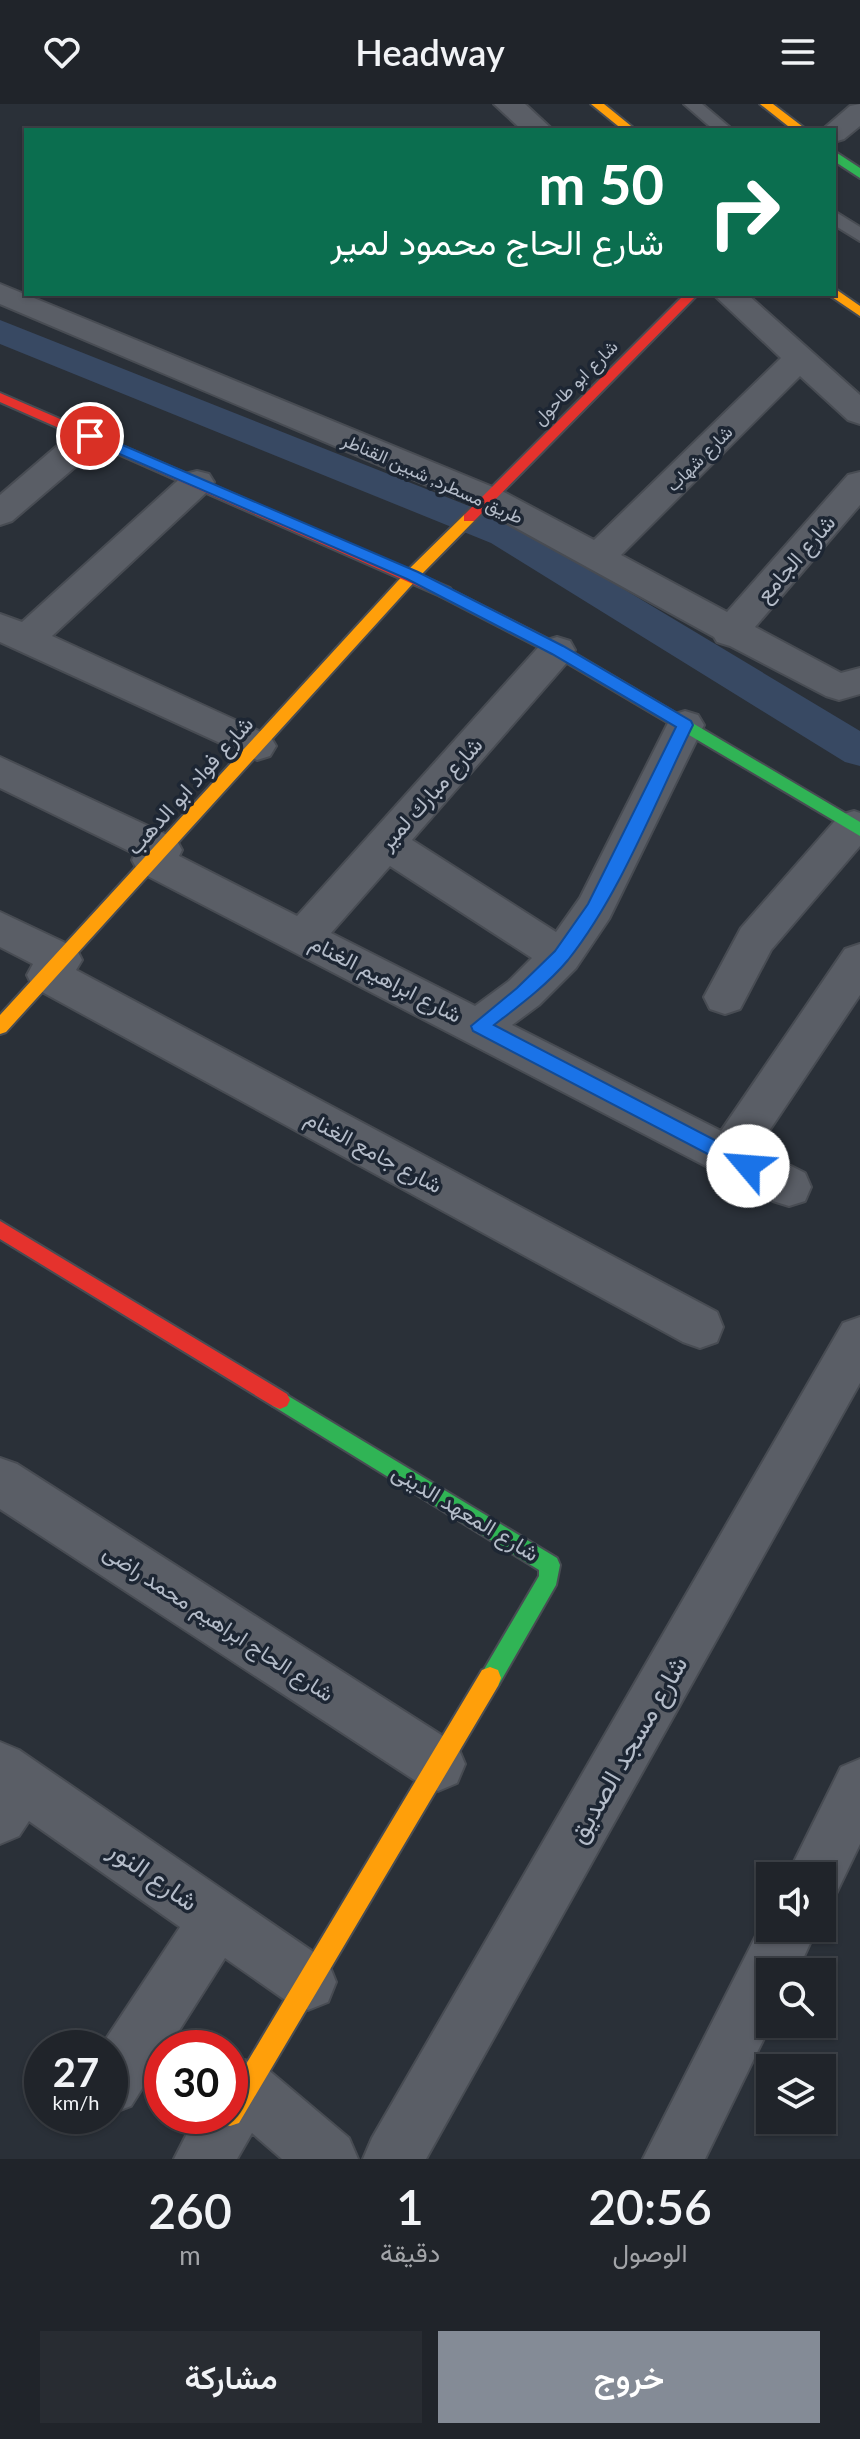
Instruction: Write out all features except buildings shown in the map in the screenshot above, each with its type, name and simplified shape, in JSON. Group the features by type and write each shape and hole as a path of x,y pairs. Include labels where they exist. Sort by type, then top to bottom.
{"main road":[{"path":"597,104 627,128"},
{"path":"766,104 798,128"},
{"path":"836,156 860,174"},
{"path":"836,294 860,312"},
{"name":"شارع ابو طاحول","path":"412,575 690,296"},
{"path":"0,397 412,575 557,650 857,828"},
{"name":"شارع فواد ابو الدهب","path":"0,1027 412,575"},
{"name":"شارع المعهد الدينى","path":"0,1229 550,1565 549,1578 248,2084"}],"street":[{"path":"508,104 537,128"},
{"path":"836,131 860,111 852,104"},
{"name":"طريق مسطرد, شبين القناطر","path":"0,293 488,498 730,633 824,681 839,687 856,683"},
{"path":"731,296 860,413"},
{"name":"شارع شهاب","path":"596,559 801,357"},
{"path":"0,513 90,436"},
{"path":"197,482 13,633 257,746"},
{"name":"شارع الجامع","path":"730,633 860,483"},
{"name":"شارع مبارك لمير","path":"303,937 557,650"},
{"path":"479,1026 524,993 561,956 595,908 685,725"},
{"name":"شارع ابراهيم الغنام","path":"0,771 303,937 789,1187"},
{"path":"725,997 756,939 857,828"},
{"path":"385,843 561,956"},
{"name":"شارع جامع الغنام","path":"0,928 54,968 700,1327"},
{"path":"728,1156 860,961"},
{"name":"شارع مسجد الصديق","path":"393,2159 860,1338"},
{"name":"شارع الحاج ابراهيم محمد راضى","path":"0,1481 438,1764"},
{"path":"822,1862 860,1786"},
{"name":"شارع النور","path":"7,1790 218,1919 308,1982"},
{"path":"128,2057 218,1919"},
{"path":"673,2159 782,1942"},
{"path":"248,2113 328,2159"},
{"name":"شارع المعهد الدينى","path":"204,2159 219,2134"}],"lane":[{"path":"692,104 722,128"},
{"path":"836,218 860,236"}],"waterway":[{"path":"0,331 504,534 860,751"}],"traffic: fast":[{"path":"836,156 860,174"},
{"path":"445,592 557,650 860,830"},
{"path":"280,1400 550,1565 549,1578 490,1678"}],"traffic: slow":[{"path":"597,104 627,128"},
{"path":"766,104 798,128"},
{"path":"836,294 860,312"},
{"path":"0,1027 412,575 469,518"},
{"path":"248,2084 490,1678"}],"traffic: jam":[{"path":"469,518 690,296"},
{"path":"0,397 445,592"},
{"path":"0,1229 280,1400"}],"route":[{"path":"90,436 412,575 557,650 685,725 595,908 561,956 524,993 479,1026 748,1166"}]}
